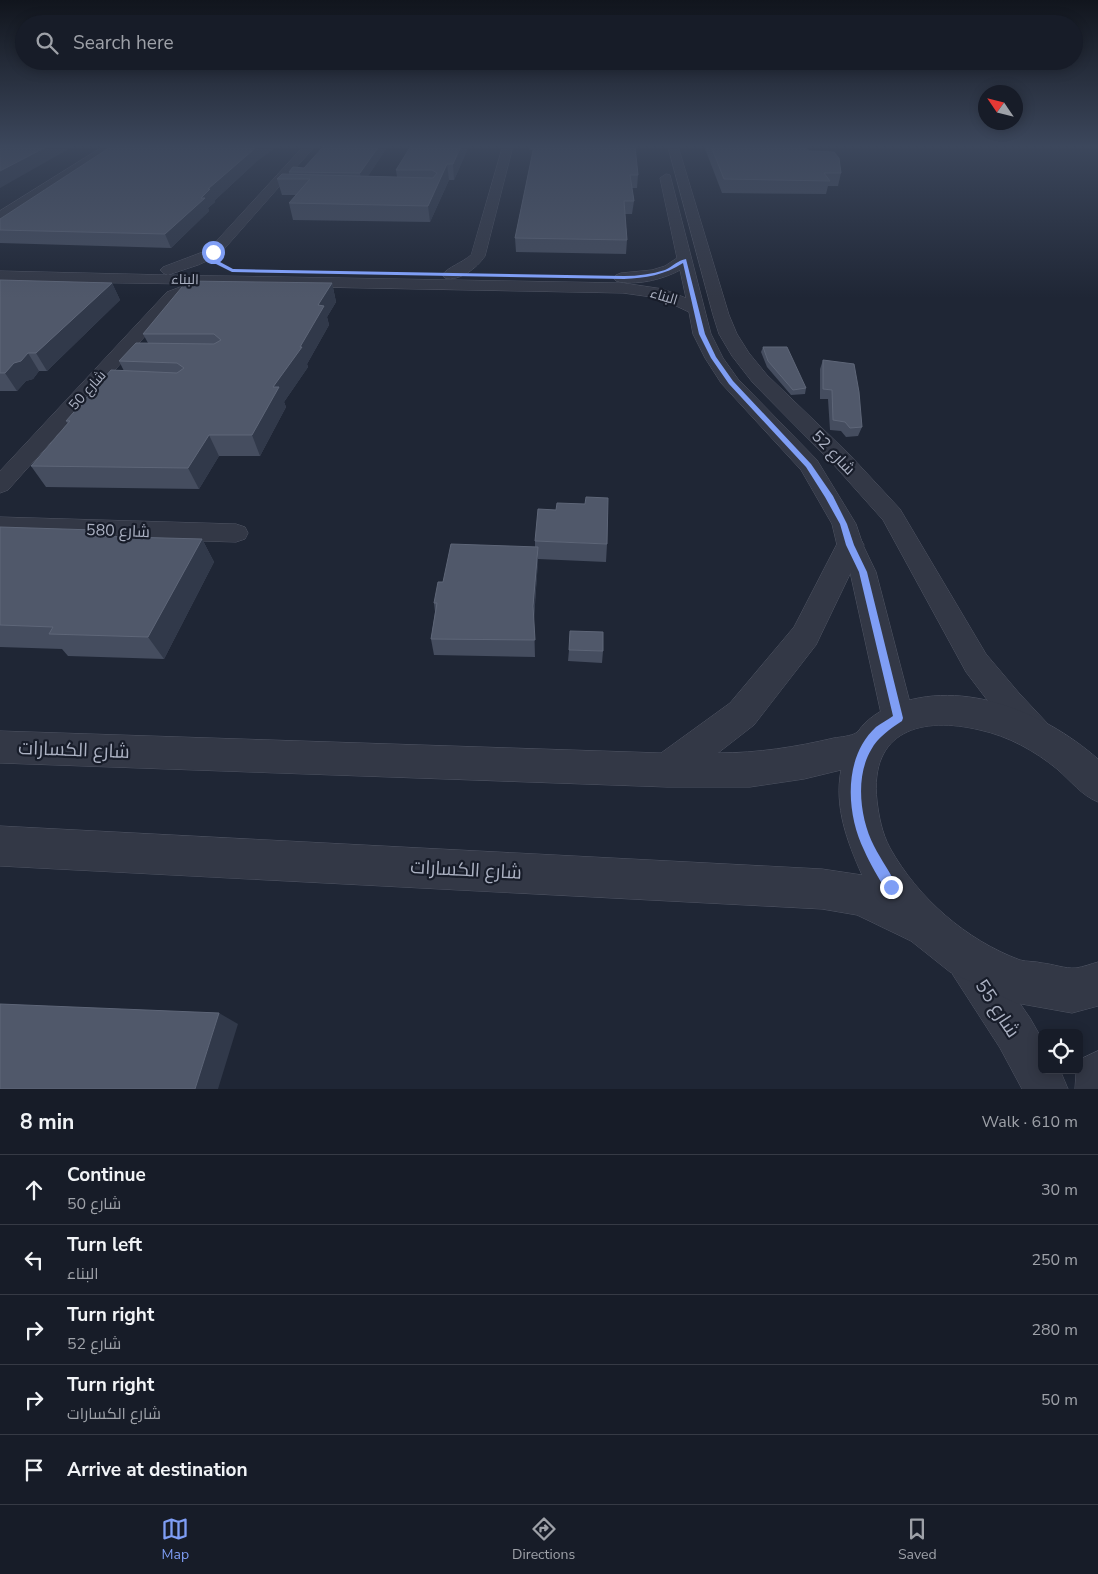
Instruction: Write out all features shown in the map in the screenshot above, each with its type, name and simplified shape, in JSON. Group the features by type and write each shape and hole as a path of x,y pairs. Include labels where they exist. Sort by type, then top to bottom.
{"street":[{"path":"0,217 32,197"},
{"path":"168,270 193,262 213,252 263,197"},
{"path":"450,275 468,266 478,256 494,197"},
{"name":"شارع 52","path":"670,197 702,334 714,358 731,383 808,465 829,496 844,524 850,545 863,572 898,718"},
{"name":"شارع 52","path":"687,197 720,314 728,334 741,356 760,379 841,459 892,516 976,663 1008,703 1041,738"},
{"path":"213,252 227,275"},
{"name":"البناء","path":"0,276 150,278 227,275 640,277 667,271 684,260"},
{"name":"البناء","path":"0,266 168,270 227,275 622,288 663,294 696,309"},
{"name":"شارع 50","path":"0,485 173,294 227,275"},
{"path":"150,278 172,290 173,294"},
{"name":"شارع 580","path":"0,526 236,533"},
{"path":"667,770 742,714 760,693 805,636 850,545"},
{"name":"شارع الكسارات","path":"1098,784 1068,756 1041,738 1010,723 979,713 949,709 922,711 898,718 880,730 866,747 857,775 857,809 868,847 891,887 924,925 963,955 1019,982 1074,990 1098,984"},
{"name":"شارع الكسارات","path":"0,746 667,770 750,770 804,762 866,747"},
{"name":"شارع الكسارات","path":"0,846 822,888 860,896 924,925"},
{"name":"شارع 55","path":"963,955 1015,1033 1046,1089"},
{"path":"1097,1089 1098,1073"}],"building":[{"path":"34,197 205,198 165,234 0,230 0,219"},
{"path":"294,197 432,197 428,206 289,203"},
{"path":"524,197 633,197 634,201 624,201 627,240 515,238"},
{"path":"0,280 112,283 36,353 28,353 21,361 14,363 5,373 0,373"},
{"path":"187,281 332,283 318,305 324,306 300,347 302,347 273,387 279,387 252,435 209,435 188,468 31,466 70,421 66,421 111,370 177,373 184,368 177,363 119,361 136,343 214,344 221,340 214,334 143,334"},
{"path":"763,347 787,347 806,388 793,390 768,361"},
{"path":"823,360 854,364 862,427 850,428 845,422 833,420 832,390 823,389"},
{"path":"586,497 608,498 607,544 535,541 538,509 556,510 557,503 585,504"},
{"path":"0,527 94,530 90,536 202,539 148,637 49,634 53,627 0,625"},
{"path":"451,544 538,547 533,606 535,640 431,639 437,603 434,603 438,582 443,582"},
{"path":"570,631 603,632 603,651 569,650"},
{"path":"0,1004 219,1013 195,1089 0,1089"}],"route":[{"path":"213,252 214,258 218,263 232,271 624,278 640,277 667,271 678,266 684,260 702,334 714,358 731,383 808,465 829,496 844,524 850,545 863,572 898,718 880,730 866,747 857,775 857,809 868,847 891,887"}]}
